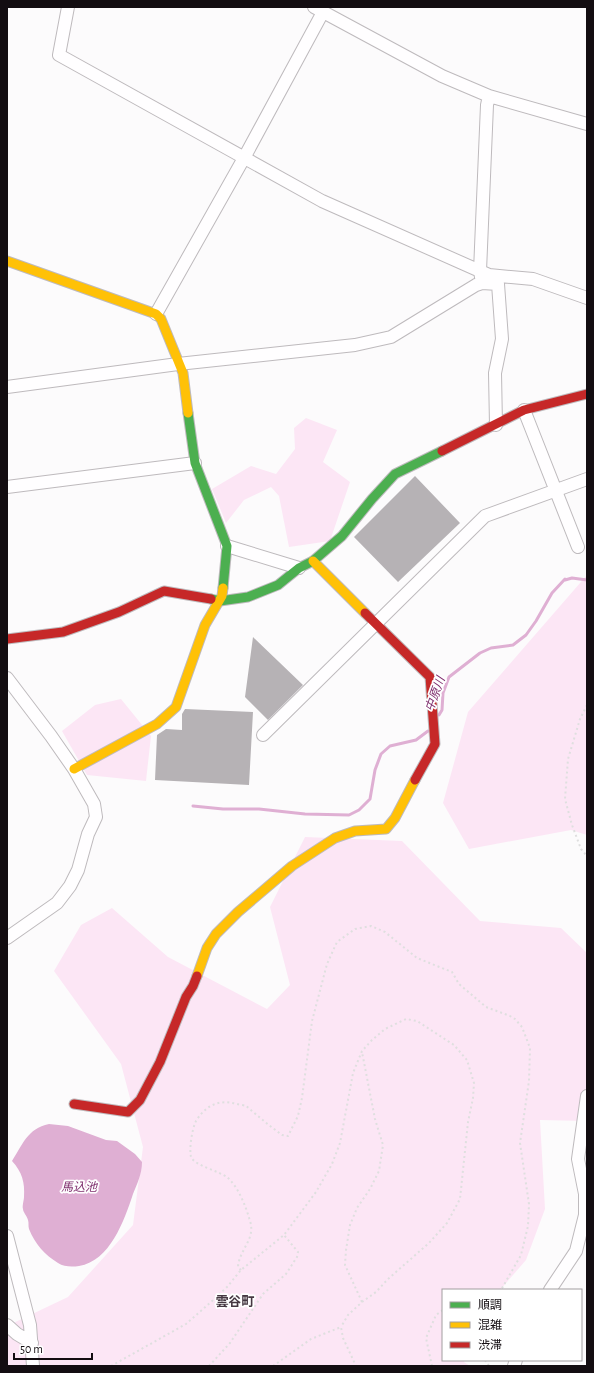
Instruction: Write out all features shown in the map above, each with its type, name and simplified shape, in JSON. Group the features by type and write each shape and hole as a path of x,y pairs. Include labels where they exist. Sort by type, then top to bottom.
{"street":[{"path":"68,7 59,55 322,202 498,284 502,339 496,373 496,425"},
{"path":"156,314 244,158 318,10 442,76 489,96 587,124"},
{"path":"7,387 178,364 355,345 391,337 476,285 481,277 487,105 489,96"},
{"path":"7,261 156,314 161,318 178,364 183,373 195,464 227,546 222,596 205,625 176,708 157,724 74,769"},
{"path":"481,277 489,275 533,279 587,298"},
{"path":"7,639 62,632 119,612 164,591 220,601 248,597 278,585 300,568 313,561 342,536 395,474 524,410 587,394"},
{"path":"524,410 578,546"},
{"path":"7,487 195,464"},
{"path":"263,735 485,516 587,479"},
{"path":"227,546 300,568"},
{"path":"74,1104 128,1112 140,1100 157,1069 186,997 193,986 207,948 216,934 238,912 292,866 335,838 355,831 386,829 395,818 435,744 430,678 313,561"},
{"path":"7,678 74,769 94,804 96,817 88,834 78,870 70,886 57,903 7,938"},
{"path":"551,1289 576,1251 585,1215 585,1194 578,1159 587,1096"},
{"path":"7,1236 30,1325 33,1366"},
{"path":"7,1325 17,1334 32,1343"}],"path":[{"path":"587,705 580,719 568,759 565,799 581,849 587,856"},
{"path":"241,1270 238,1267 239,1260 252,1233 251,1222 233,1184 227,1177 196,1163 192,1157 191,1137 195,1124 201,1113 210,1106 230,1102 246,1106 282,1135 288,1136 298,1116 302,1098 312,1021 327,964 337,942 355,929 371,926 385,932 417,958 452,972 459,984 486,1007 515,1019 522,1027 530,1048 529,1081 520,1143 529,1204 528,1226 521,1255 502,1289"},
{"path":"111,1366 186,1324 227,1287 241,1270 284,1235 316,1192 332,1164 340,1143 353,1073 362,1051 385,1029 406,1019 417,1021 454,1045 467,1060 474,1083 473,1098 468,1122 460,1199 447,1223 429,1243 388,1279 376,1292 348,1315 341,1328 343,1338 356,1366"},
{"path":"362,1051 375,1119 383,1145 379,1171 370,1189 357,1208 350,1225 346,1250 346,1265 362,1302"},
{"path":"209,1366 230,1343 262,1294 286,1274 297,1257 298,1252 284,1235"},
{"path":"432,1366 426,1338 436,1315 442,1311"},
{"path":"273,1366 311,1339 341,1328"}],"shaded area":[{"path":"306,418 337,430 323,462 350,482 330,541 289,547 279,496 271,487 244,500 226,523 212,489 251,466 276,474 295,449 294,428"},
{"path":"587,575 587,835 571,830 469,849 443,803 468,712"},
{"path":"121,699 151,736 146,781 87,775 62,731 95,705"},
{"path":"305,837 402,841 480,921 561,928 587,953 587,1121 540,1120 545,1209 526,1260 501,1289 442,1289 442,1361 464,1361 470,1366 7,1366 7,1326 68,1297 133,1225 143,1147 121,1064 54,971 81,925 112,908 168,957 267,1009 290,985 270,907"}],"water":[{"name":"馬込池","path":"49,1124 68,1126 106,1140 117,1141 135,1154 142,1162 138,1183 125,1216 114,1238 107,1248 90,1263 74,1267 58,1263 45,1253 34,1240 29,1229 28,1220 23,1210 24,1192 22,1178 12,1161 26,1138 31,1133 42,1126"}],"building":[{"path":"415,476 460,523 398,582 354,537"},
{"path":"253,637 303,685 268,720 245,697"},
{"path":"185,709 253,712 249,785 155,780 157,735 166,729 182,730 182,714"}],"waterway":[{"name":"中原川","path":"439,715 442,710 443,693 449,677 480,653 491,648 513,645 526,635 552,593 565,579 572,578 587,580"},
{"name":"中原川","path":"193,806 223,809 259,809 305,814 349,815 359,810 370,799 375,770 381,754 390,746 416,740 428,731"}],"traffic: fast":[{"path":"188,413 195,463 227,546 223,588"},
{"path":"211,599 220,601 248,597 278,585 299,568 313,561 342,536 372,499 395,474 442,451"}],"traffic: slow":[{"path":"7,261 156,314 161,319 183,373 188,413"},
{"path":"313,561 365,613"},
{"path":"74,769 157,724 176,707 205,625 222,596 223,588"},
{"path":"197,976 207,948 216,934 238,912 292,866 335,838 355,831 386,829 395,818 415,780"}],"traffic: jam":[{"path":"442,451 524,410 587,394"},
{"path":"7,639 63,632 119,612 164,591 211,599"},
{"path":"365,613 430,677 435,744 415,780"},
{"path":"74,1104 128,1112 140,1100 160,1062 186,997 197,976"}],"district":[{"name":"雲谷町","path":"235,1301"}]}
